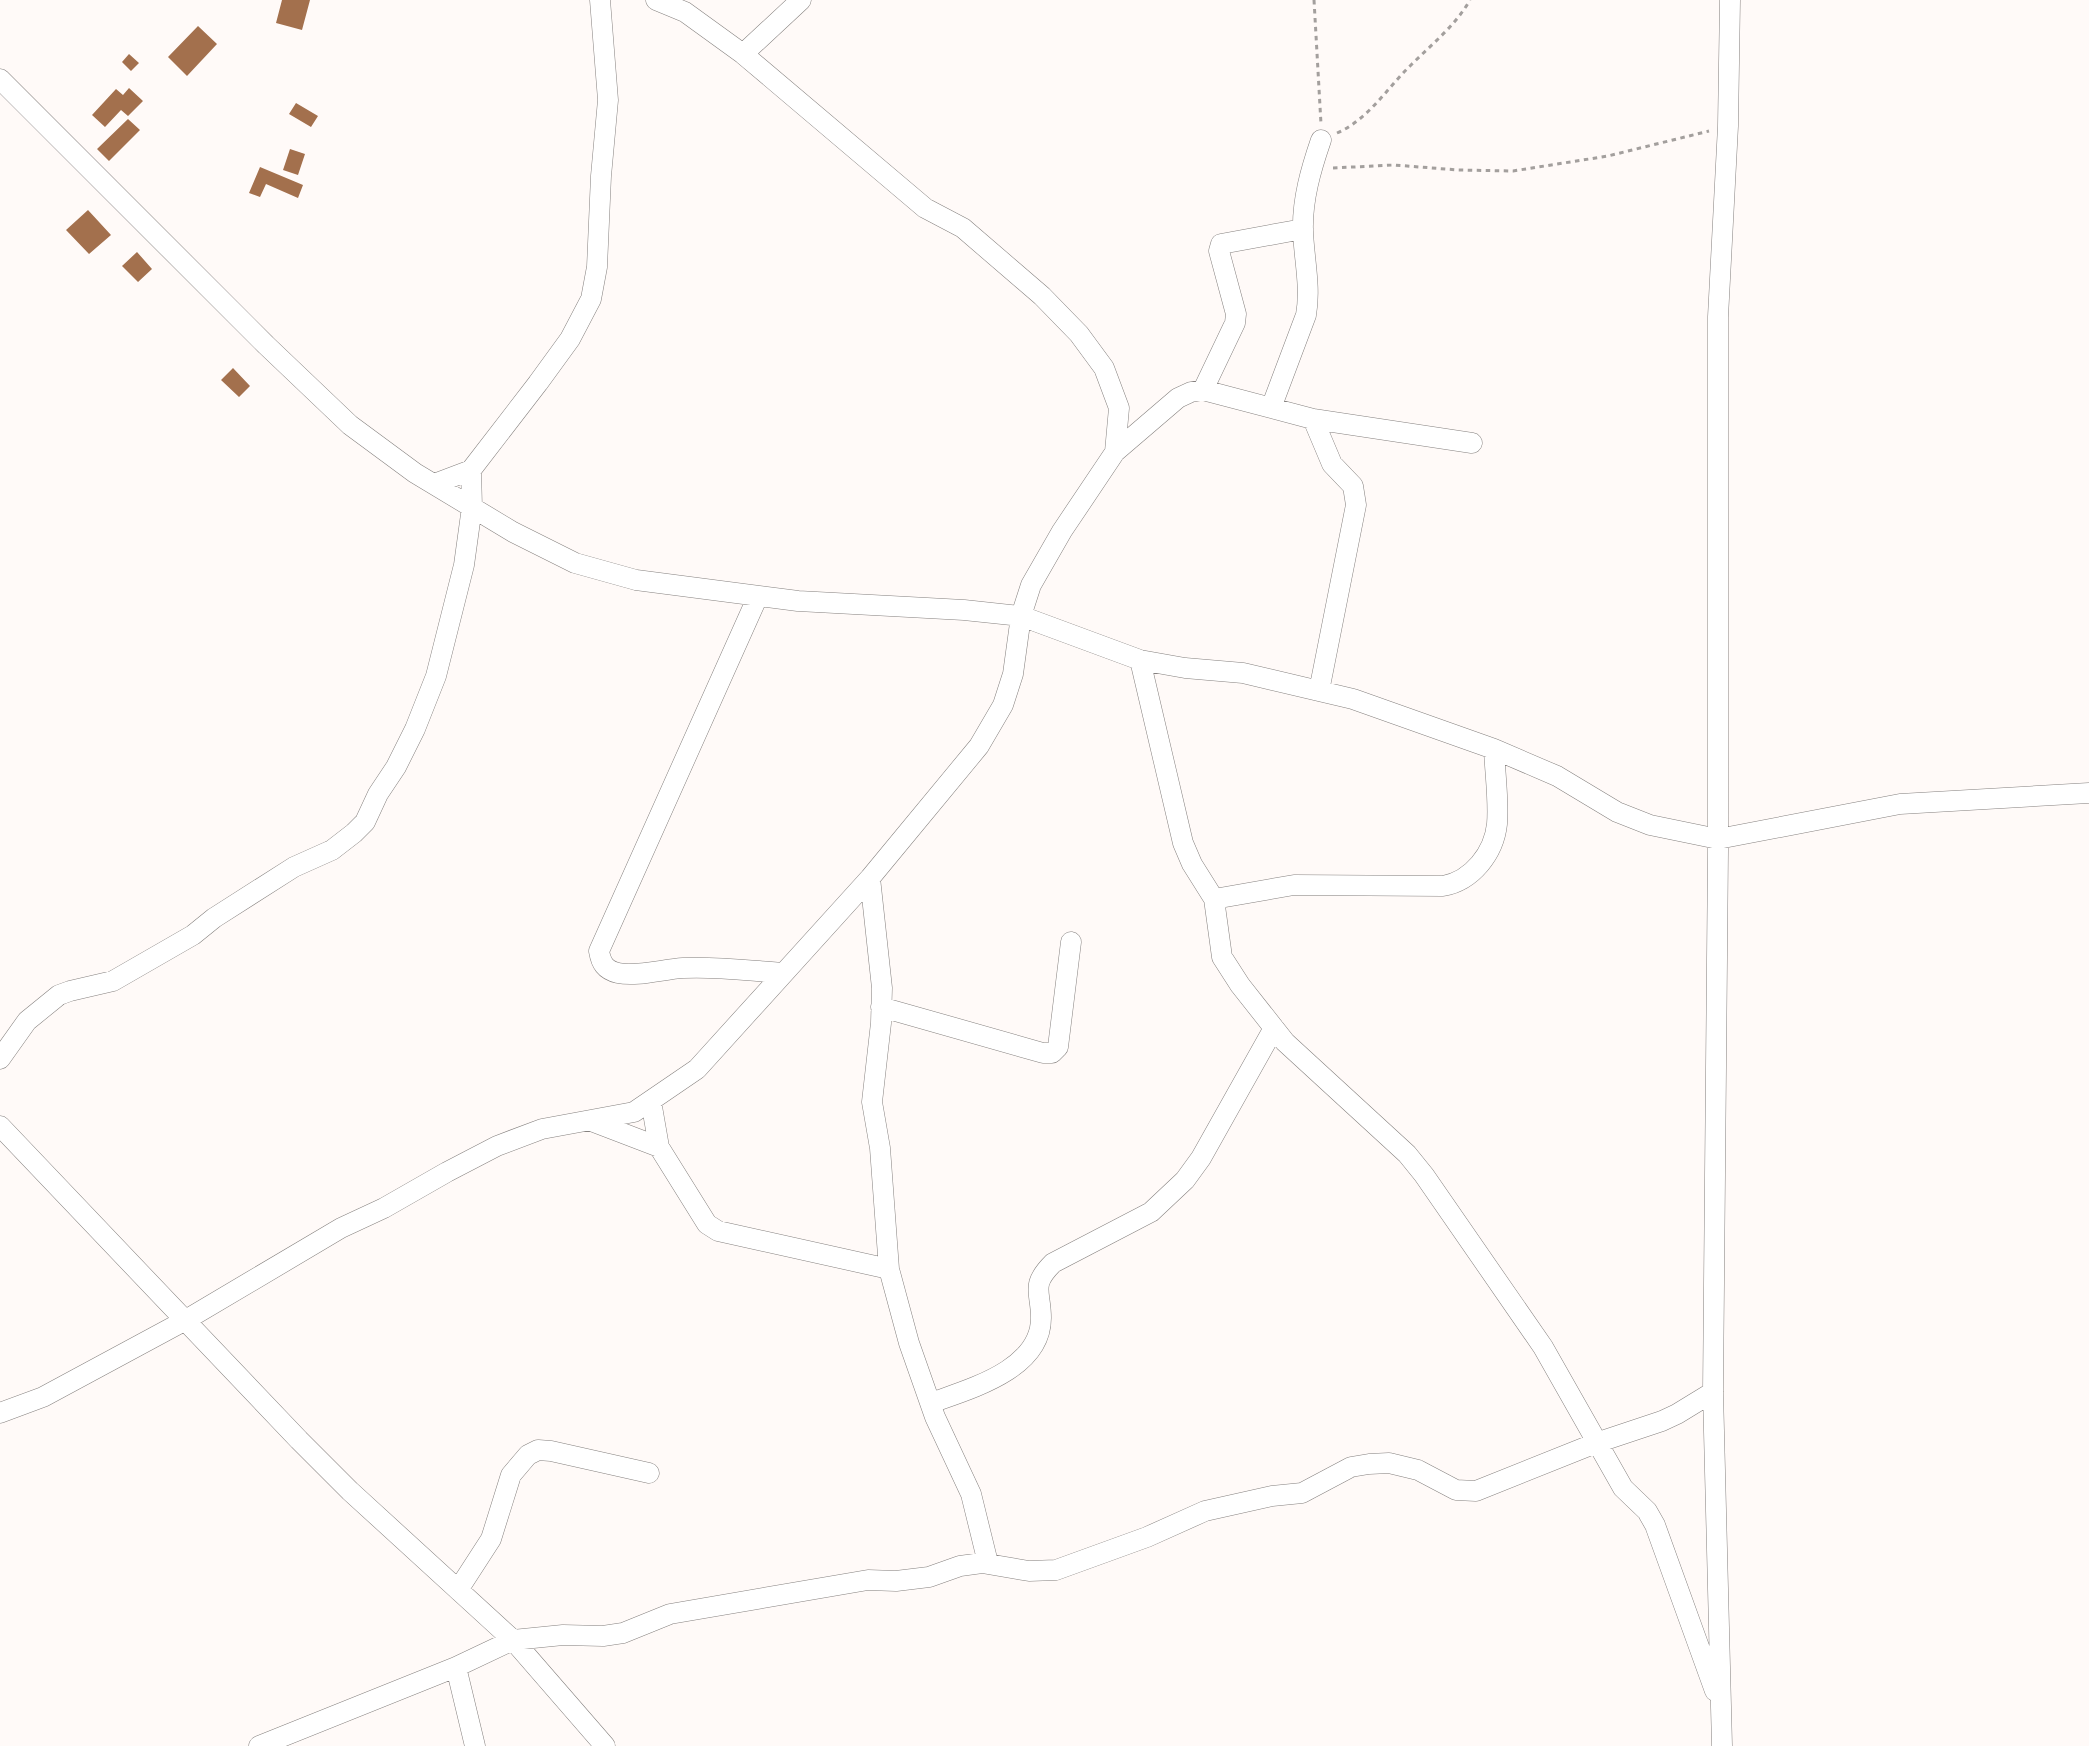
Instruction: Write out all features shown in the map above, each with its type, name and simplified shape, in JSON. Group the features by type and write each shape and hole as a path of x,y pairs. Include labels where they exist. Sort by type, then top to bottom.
{"street":[{"path":"434,484 471,470 570,339 591,299 597,267 601,176 608,100 600,0"},
{"path":"656,0 685,12 743,54 925,208 963,228 1042,296 1079,334 1104,368 1119,408 1115,452"},
{"path":"743,54 801,0"},
{"path":"1722,1746 1713,1392 1718,839 1718,317 1728,126 1730,0"},
{"path":"0,79 266,345 350,425 415,473 513,532 575,562 636,580 798,601 964,610 1021,616 1140,660 1185,668 1243,673 1353,699 1494,749 1557,776 1617,812 1650,825 1718,839 1900,804 2089,793"},
{"path":"1271,408 1307,308 1308,291 1303,229 1305,197 1311,169 1322,140"},
{"path":"1203,390 1235,323 1236,314 1219,251 1221,244 1303,229"},
{"path":"0,1413 43,1397 184,1321 341,1228 384,1208 497,1146 542,1129 634,1112 697,1069 870,878 978,746 1003,705 1013,674 1021,616 1031,585 1050,551 1115,452 1178,398 1203,390 1314,420 1472,442"},
{"path":"1119,408 1143,416 1156,417"},
{"path":"1314,420 1332,464 1353,486 1356,505 1319,691"},
{"path":"0,1059 27,1021 58,996 70,990 103,985 113,981 193,935 214,918 294,867 332,850 365,822 378,794 401,757 436,676 464,565 472,507 471,470"},
{"path":"758,596 599,951 601,961 606,968 618,973 631,974 685,968 784,973"},
{"path":"1140,660 1183,843 1192,864 1214,899 1222,957 1240,986 1285,1042 1407,1154 1424,1175 1543,1347 1623,1488 1647,1511 1655,1525 1721,1708"},
{"path":"1214,899 1294,885 1443,886 1455,884 1485,859 1493,840 1497,824 1494,749"},
{"path":"870,878 882,988 872,1102 880,1148 888,1269 909,1343 931,1403 971,1494 988,1563"},
{"path":"882,1007 1043,1053 1052,1053 1058,1047 1071,942"},
{"path":"931,1403 993,1380 1016,1364 1033,1347 1041,1319 1037,1286 1043,1272 1053,1263 1151,1212 1185,1180 1201,1158 1274,1028"},
{"path":"651,1101 658,1147 708,1224 718,1231 888,1269"},
{"path":"590,1121 658,1147"},
{"path":"0,1126 184,1321 350,1491 513,1640 604,1746"},
{"path":"259,1746 456,1666 513,1640 562,1635 603,1636 623,1633 670,1614 868,1580 896,1581 929,1577 960,1566 988,1563 1029,1571 1056,1570 1147,1537 1205,1511 1272,1496 1302,1493 1351,1467 1369,1464 1389,1463 1418,1470 1456,1490 1476,1491 1596,1443 1670,1418 1713,1392"},
{"path":"458,1590 491,1539 511,1476 528,1455 538,1450 551,1451 649,1473"},
{"path":"456,1666 475,1746"}],"path":[{"path":"1314,0 1322,140 1346,129 1370,111 1409,66 1453,25 1470,0"},
{"path":"1311,169 1394,165 1513,171 1608,156 1728,126"}],"building":[{"path":"282,0 310,0 302,30 276,23"},
{"path":"198,26 217,44 187,76 168,57"},
{"path":"129,54 139,63 131,71 122,62"},
{"path":"129,88 143,101 128,116 121,110 105,127 92,115 116,89 123,95"},
{"path":"296,103 318,116 311,127 289,114"},
{"path":"128,119 140,130 109,161 97,149"},
{"path":"290,149 305,154 298,175 283,170"},
{"path":"260,167 303,185 298,198 266,184 260,197 249,193"},
{"path":"88,210 111,235 89,254 66,230"},
{"path":"137,252 152,269 138,282 122,266"},
{"path":"233,368 250,386 239,397 221,380"}]}
